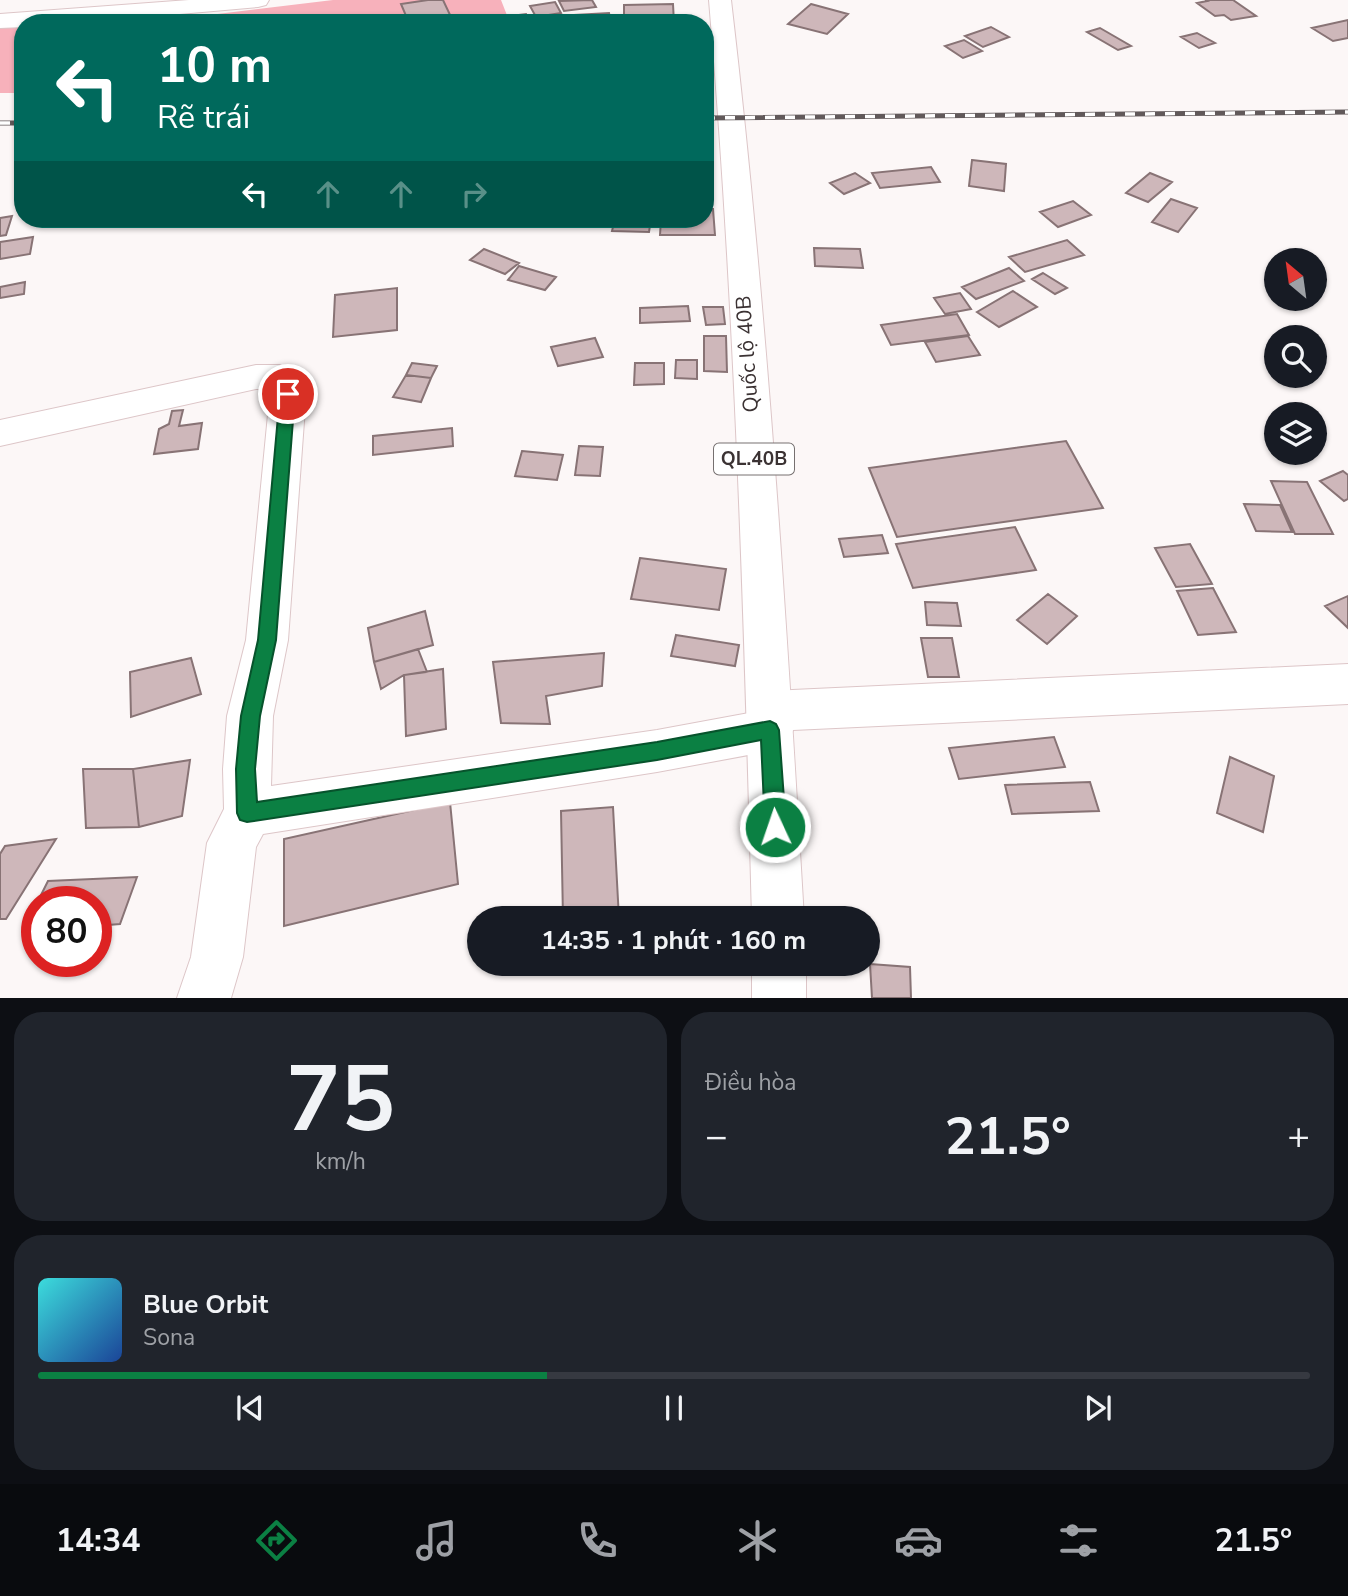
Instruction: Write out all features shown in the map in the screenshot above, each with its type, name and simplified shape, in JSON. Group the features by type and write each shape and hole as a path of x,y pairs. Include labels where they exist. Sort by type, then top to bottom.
{"main road":[{"path":"0,4 72,0"},
{"path":"112,14 258,0"},
{"name":"Quốc lộ 40B","path":"720,0 733,132 770,721 777,906"},
{"path":"0,433 256,377 279,377 288,394 267,640 250,716 246,769 247,813 232,843 217,957 204,998"},
{"path":"247,813 657,751 770,721 1348,684"},
{"path":"779,976 779,998"}],"shaded area":[{"path":"333,0 501,0 506,14 218,14"},
{"path":"14,26 14,93 0,93 0,27"}],"building":[{"path":"443,0 450,14 405,14 401,4"},
{"path":"592,0 596,7 564,11 559,1"},
{"path":"1205,0 1233,0 1256,16 1231,20 1224,15 1215,16 1197,3 1207,1"},
{"path":"555,2 561,13 534,14 530,6"},
{"path":"673,4 674,14 624,14 624,5"},
{"path":"811,4 848,14 827,34 788,24"},
{"path":"1348,20 1348,38 1333,41 1312,28"},
{"path":"991,27 1009,37 983,47 965,36"},
{"path":"1100,28 1131,46 1118,50 1087,32"},
{"path":"1197,33 1215,43 1199,48 1181,37"},
{"path":"964,40 982,51 963,58 945,46"},
{"path":"972,160 1006,164 1004,191 969,186"},
{"path":"931,167 940,182 880,188 872,173"},
{"path":"855,173 870,183 844,194 830,183"},
{"path":"1150,173 1172,182 1148,202 1126,193"},
{"path":"1171,199 1197,208 1178,232 1152,222"},
{"path":"1073,201 1091,215 1058,227 1040,212"},
{"path":"12,216 6,235 0,236 0,218"},
{"path":"714,222 715,235 660,235 660,228 714,228"},
{"path":"613,228 650,228 649,232 612,231"},
{"path":"33,237 30,254 0,259 0,242"},
{"path":"1067,240 1084,255 1025,272 1009,257"},
{"path":"814,248 860,249 863,268 815,266"},
{"path":"484,249 519,263 505,274 470,260"},
{"path":"519,266 556,277 545,290 508,280"},
{"path":"1009,268 1024,281 976,299 962,287"},
{"path":"1043,273 1067,288 1055,294 1032,279"},
{"path":"25,282 24,294 0,298 0,287"},
{"path":"397,288 397,330 333,337 335,295"},
{"path":"1013,291 1037,307 999,327 977,312"},
{"path":"960,293 971,309 945,314 934,298"},
{"path":"688,306 690,321 640,323 640,308"},
{"path":"703,307 723,307 725,324 706,325"},
{"path":"957,314 969,335 891,345 881,325"},
{"path":"704,336 726,336 727,372 704,371"},
{"path":"968,336 980,355 936,362 925,342"},
{"path":"595,338 603,357 558,366 551,347"},
{"path":"676,360 697,360 697,379 675,378"},
{"path":"412,363 437,366 431,378 406,375"},
{"path":"635,363 664,363 664,384 634,385"},
{"path":"406,375 431,378 421,402 393,397"},
{"path":"183,410 179,426 202,423 198,449 154,454 159,429 169,424 172,411"},
{"path":"452,428 453,446 373,455 373,436"},
{"path":"1066,441 1103,508 897,537 869,468"},
{"path":"579,446 603,447 600,476 575,475"},
{"path":"522,451 563,455 557,480 515,476"},
{"path":"1343,471 1348,475 1348,499 1344,501 1320,481"},
{"path":"1271,481 1307,482 1333,534 1295,534"},
{"path":"1244,504 1280,505 1292,532 1256,531"},
{"path":"1015,527 1036,570 913,588 896,544"},
{"path":"882,535 888,553 844,557 839,539"},
{"path":"1190,544 1212,584 1176,587 1155,548"},
{"path":"640,558 726,569 719,610 631,599"},
{"path":"1213,588 1236,632 1198,635 1177,591"},
{"path":"1048,594 1077,616 1047,644 1017,620"},
{"path":"1348,596 1348,628 1325,606"},
{"path":"925,602 957,603 961,626 927,625"},
{"path":"425,611 433,645 374,662 368,628"},
{"path":"676,635 739,645 735,666 671,656"},
{"path":"921,638 952,638 959,677 928,677"},
{"path":"418,649 427,672 404,675 381,689 374,662"},
{"path":"604,653 602,686 546,696 550,724 501,723 493,662"},
{"path":"191,658 201,694 131,717 130,672"},
{"path":"443,669 446,729 406,736 404,675"},
{"path":"1054,737 1065,767 959,779 949,748"},
{"path":"1230,757 1274,776 1263,832 1217,813"},
{"path":"190,760 182,816 139,827 133,769"},
{"path":"83,769 133,769 139,827 86,828"},
{"path":"1090,782 1099,811 1012,814 1005,785"},
{"path":"450,802 458,884 284,926 284,839"},
{"path":"613,807 618,906 563,906 561,811"},
{"path":"56,839 27,886 21,886 21,895 6,919 0,919 0,854 5,846"},
{"path":"137,877 120,924 112,925 112,886 46,886 48,881"},
{"path":"880,965 910,967 911,998 872,998 871,976 880,976"}],"railway":[{"path":"714,118 1348,112"},
{"path":"0,123 14,123"}],"route":[{"path":"288,394 267,640 250,716 246,769 247,813 657,751 770,730 775,827"}]}
